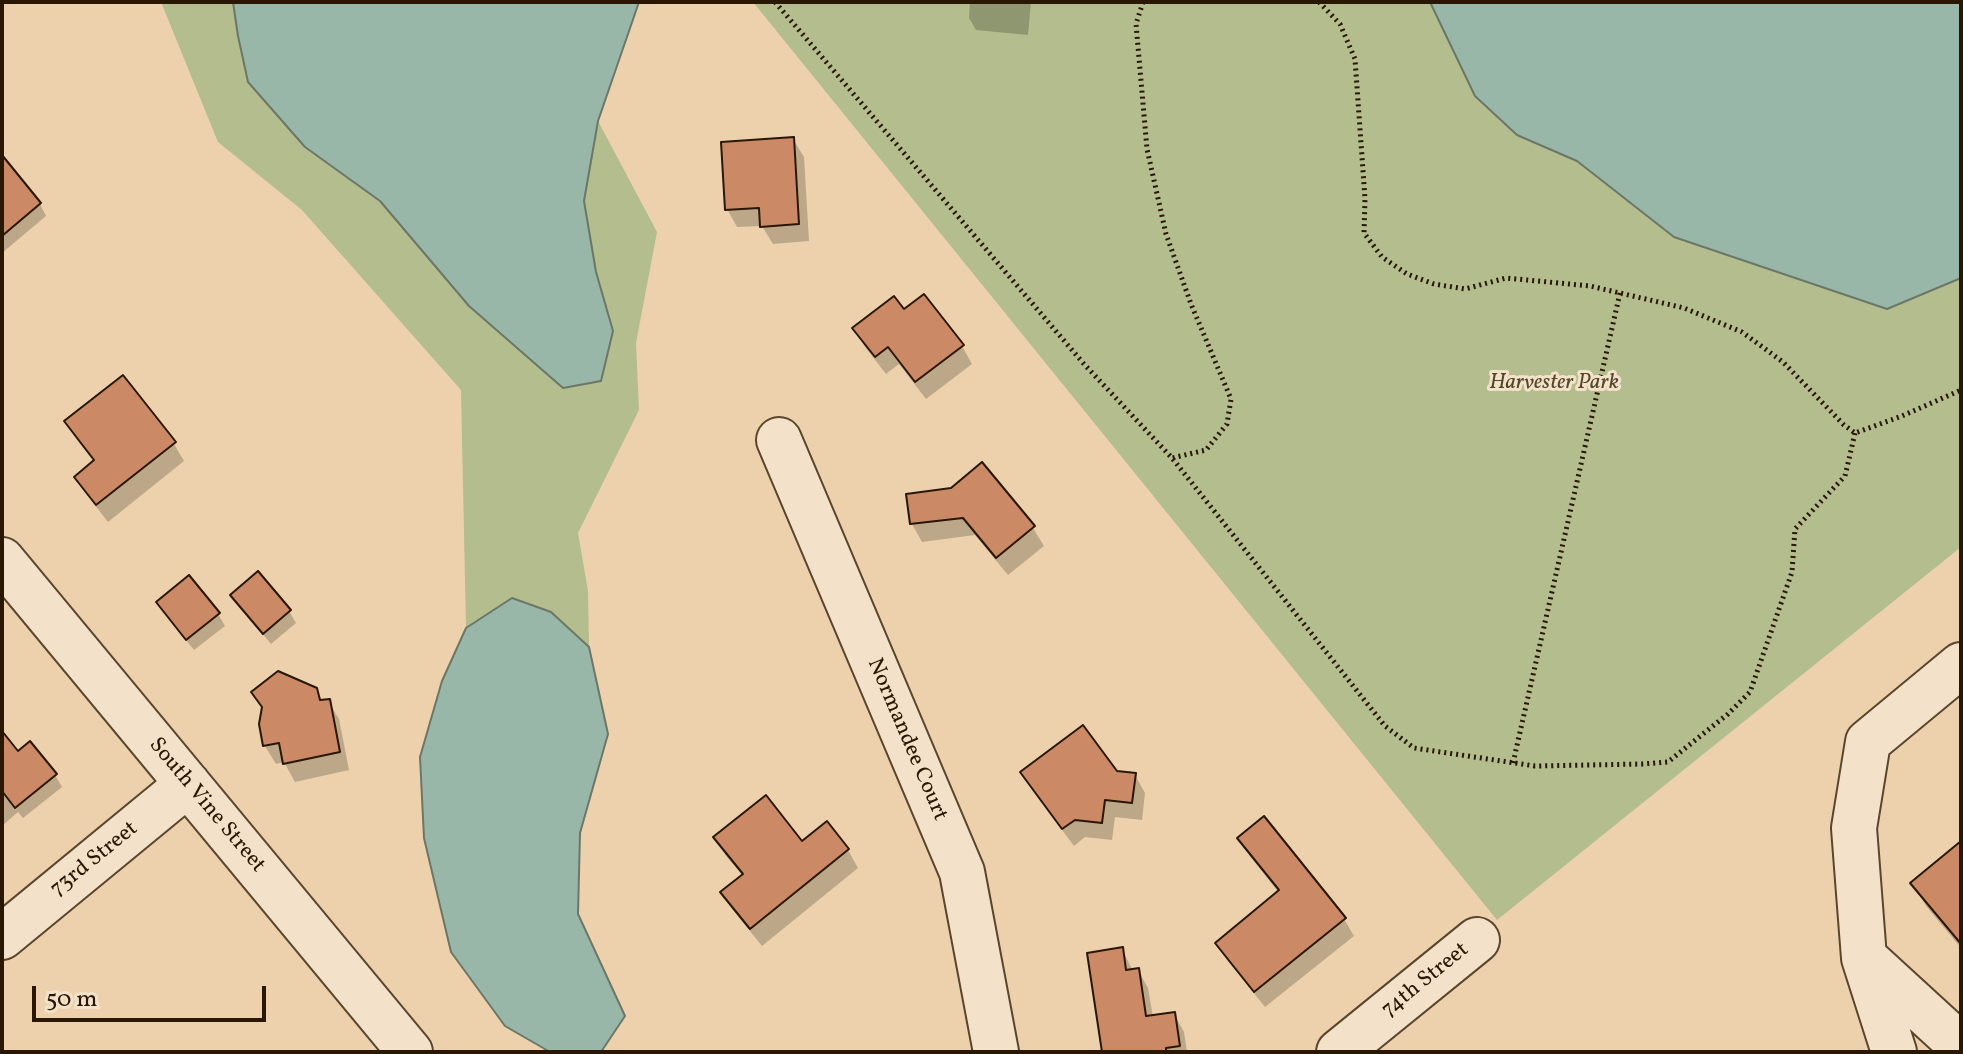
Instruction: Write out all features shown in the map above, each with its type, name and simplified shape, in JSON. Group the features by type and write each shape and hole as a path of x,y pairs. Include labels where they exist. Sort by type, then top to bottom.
{"street":[{"name":"Normandee Court","path":"779,440 962,872 996,1052"},
{"name":"South Vine Street","path":"2,560 410,1052"},
{"path":"1894,1052 1864,958 1854,828 1868,742 1961,665"},
{"name":"73rd Street","path":"2,937 188,784"},
{"name":"74th Street","path":"1339,1052 1477,940"},
{"path":"1864,958 1961,1046"}],"path":[{"path":"775,2 1084,364 1172,458 1385,726 1414,748 1535,766 1668,762 1728,714 1750,692 1792,572 1795,529 1845,476 1855,433"},
{"path":"1143,2 1136,24 1147,149 1166,234 1231,399 1227,424 1206,450 1172,458"},
{"path":"1319,2 1340,24 1355,59 1365,199 1364,233 1382,257 1407,274 1434,284 1465,289 1506,278 1590,286 1684,308 1742,332 1783,362 1855,433"},
{"path":"1513,763 1620,293"},
{"path":"1855,433 1961,390"}],"green space":[{"path":"161,2 639,2 598,121 657,232 636,343 639,410 578,533 588,591 589,647 551,612 512,598 466,628 461,390 302,210 218,142"},
{"name":"Harvester Park","path":"753,2 1961,2 1961,547 1497,920"}],"shaded area":[{"path":"233,2 639,2 598,121 584,201 596,272 613,331 601,381 563,388 469,306 380,201 305,147 248,82"},
{"path":"1430,2 1961,2 1961,278 1887,309 1674,237 1577,161 1517,135 1475,96"},
{"path":"512,598 551,612 589,647 608,734 580,833 578,914 625,1016 601,1052 550,1052 505,1026 451,952 424,838 420,757 442,681 466,628"}],"building":[{"path":"794,137 799,224 760,227 759,208 725,210 721,142"},
{"path":"2,155 41,203 2,236"},
{"path":"924,294 964,345 915,382 888,347 875,357 852,328 894,296 904,309"},
{"path":"123,375 176,442 96,505 74,477 94,460 64,421"},
{"path":"982,462 1035,526 996,558 963,518 910,524 906,494 951,488"},
{"path":"258,571 291,610 263,634 230,595"},
{"path":"189,575 220,613 186,640 156,602"},
{"path":"278,671 317,688 320,700 330,699 340,752 283,764 279,743 263,746 259,724 262,707 251,692"},
{"path":"1083,725 1117,771 1136,773 1132,803 1105,800 1102,823 1075,820 1062,829 1020,772"},
{"path":"2,731 18,751 30,741 57,774 15,808 2,791"},
{"path":"766,795 802,841 827,821 849,849 750,929 720,892 743,874 713,837"},
{"path":"1264,816 1346,918 1254,992 1215,943 1279,890 1237,838"},
{"path":"1961,841 1961,944 1910,883"},
{"path":"1123,947 1126,970 1139,968 1146,1016 1175,1012 1180,1046 1166,1048 1166,1052 1102,1052 1087,953"}]}
